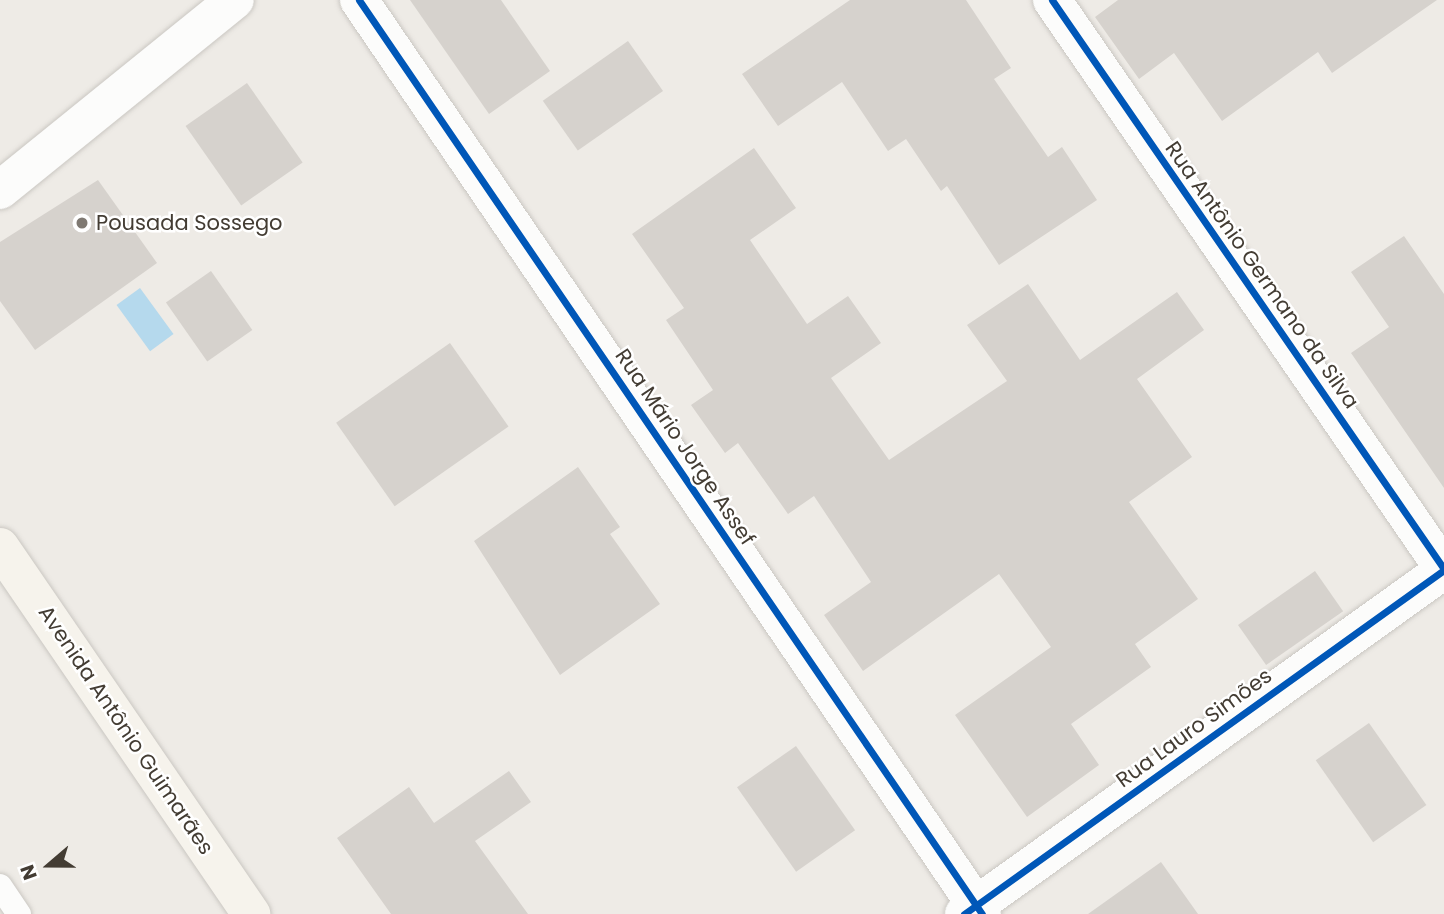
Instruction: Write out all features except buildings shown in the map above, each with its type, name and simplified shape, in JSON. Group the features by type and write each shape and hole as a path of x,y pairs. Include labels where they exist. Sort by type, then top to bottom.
{"street":[{"path":"0,190 235,0"},
{"name":"Rua Mário Jorge Assef","path":"359,0 974,911"},
{"name":"Rua Antônio Germano da Silva","path":"1052,0 1444,570"},
{"name":"Avenida Antônio Guimarães","path":"0,547 251,914"},
{"name":"Rua Lauro Simões","path":"974,911 1444,570"}],"lane":[{"path":"0,886 19,914"}],"water":[{"path":"140,288 174,334 150,351 117,305"}],"cycle path":[{"path":"359,0 982,914"},
{"path":"1052,0 1444,569"},
{"path":"964,914 1444,570"}],"place":[{"name":"Pousada Sossego","path":"82,223"}]}
